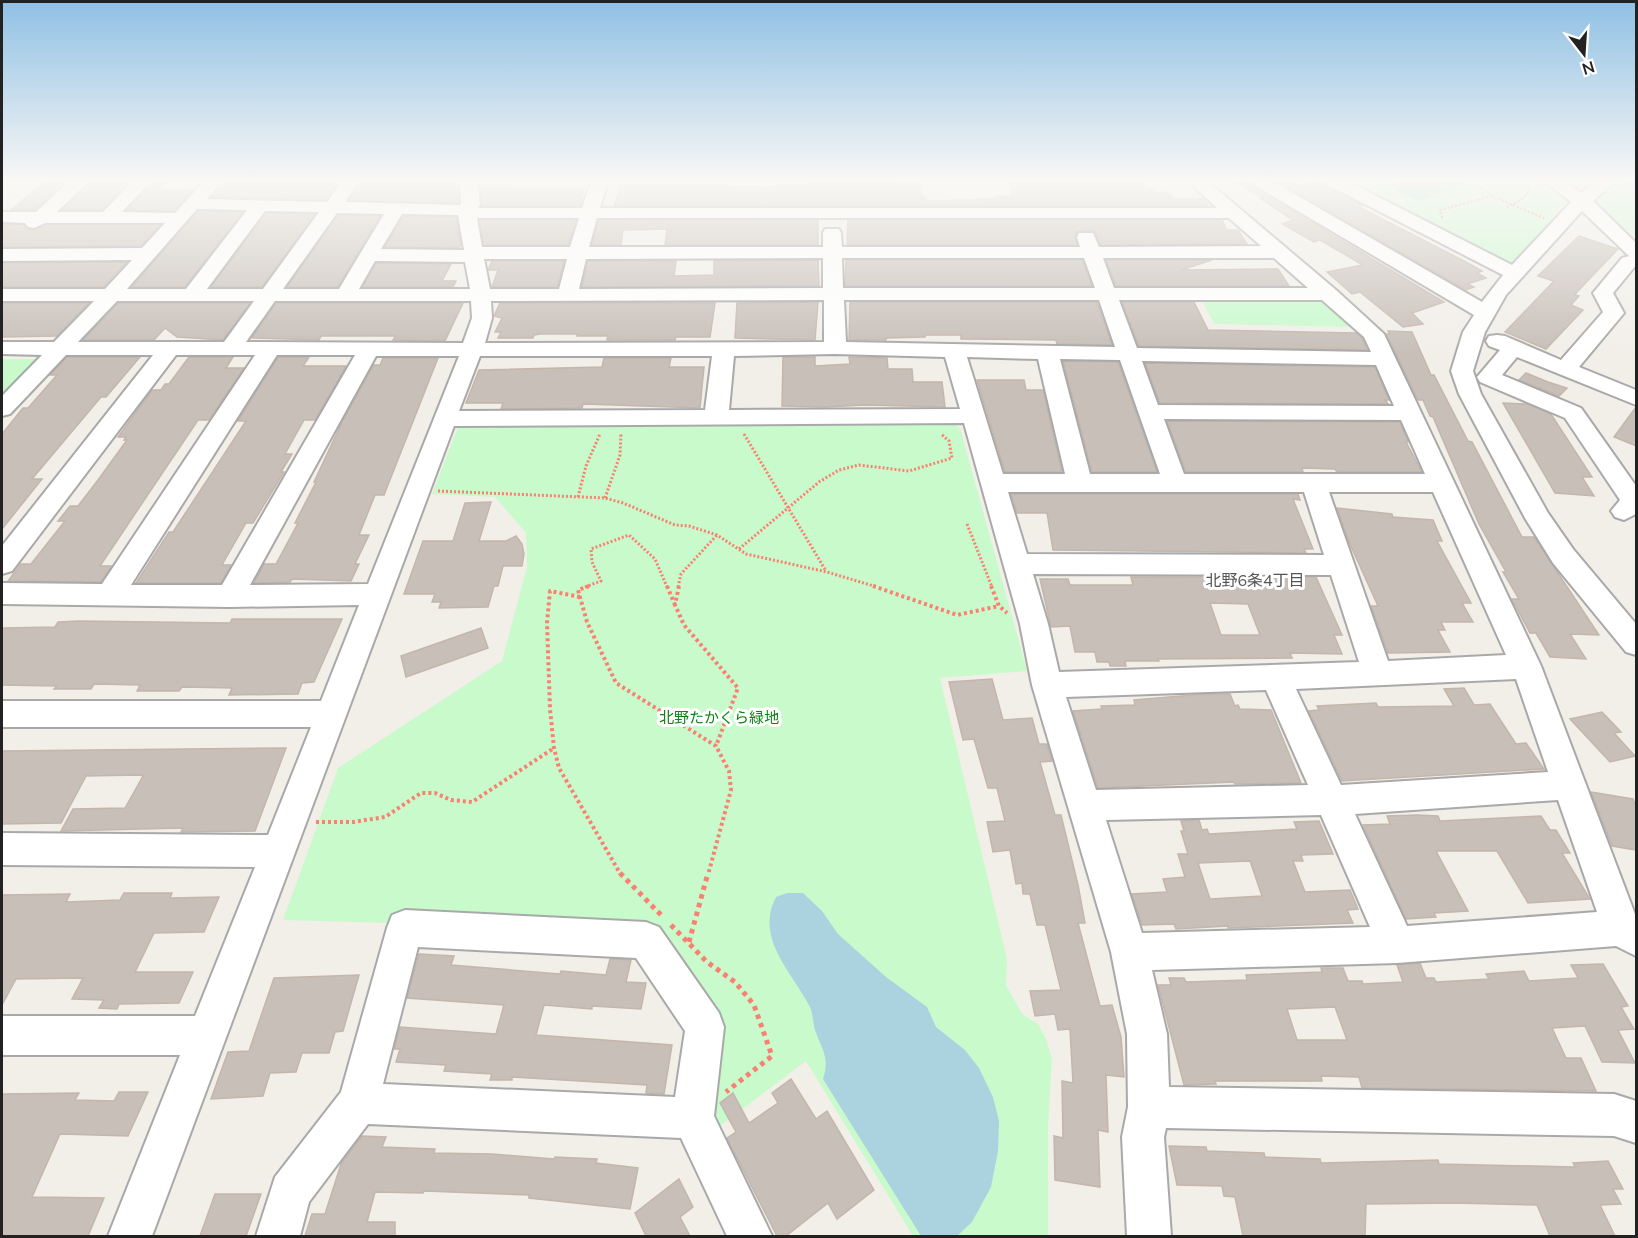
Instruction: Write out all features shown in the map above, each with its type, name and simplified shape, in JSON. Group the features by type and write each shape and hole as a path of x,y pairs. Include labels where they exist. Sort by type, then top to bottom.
{"street":[{"path":"2,254 17,239"},
{"path":"2,409 161,239"},
{"path":"191,296 234,239"},
{"path":"230,349 310,239"},
{"path":"345,295 378,239"},
{"path":"130,1236 447,419 472,349 482,318 481,295 472,239"},
{"path":"567,295 582,239"},
{"path":"832,239 835,348"},
{"path":"1087,239 1108,295 1126,354 1175,483"},
{"path":"1130,952 1397,945 1629,933 1526,666 1373,334 1263,239"},
{"path":"1360,239 1480,322 1513,348 1636,398"},
{"path":"1446,239 1513,273"},
{"path":"1548,239 1513,273 1498,292 1480,322 1462,371 1470,394 1538,518 1563,556 1636,644"},
{"path":"1565,369 1614,313 1603,292 1633,258 1621,239"},
{"path":"369,255 832,251 1278,252"},
{"path":"2,254 148,254"},
{"path":"2,295 1329,294"},
{"path":"2,348 724,350 835,348 1385,359"},
{"path":"1513,348 1488,377 1573,413 1634,501 1624,511"},
{"path":"2,564 169,349"},
{"path":"110,594 270,349"},
{"path":"230,596 369,349"},
{"path":"716,418 724,350"},
{"path":"954,350 1034,624 1047,685 1130,952 1147,1034 1149,1107 1143,1137 1149,1236"},
{"path":"1047,352 1080,483"},
{"path":"1149,412 1410,413"},
{"path":"447,419 973,417"},
{"path":"993,483 1441,483"},
{"path":"1314,484 1378,674"},
{"path":"1016,564 1341,565"},
{"path":"2,594 230,596 378,594"},
{"path":"1047,685 1378,674 1526,666"},
{"path":"1276,678 1397,945"},
{"path":"2,714 333,714"},
{"path":"1084,805 1333,800 1570,785"},
{"path":"2,849 286,836"},
{"path":"278,1236 290,1192 358,1103 405,928 646,940 705,1027 693,1118 750,1236"},
{"path":"2,1035 207,1036"},
{"path":"358,1103 693,1118"},
{"path":"1149,1107 1614,1115 1636,1122"}],"path":[{"path":"605,498 620,455 621,429"},
{"path":"578,496 586,466 601,432"},
{"path":"734,433 753,433"},
{"path":"739,549 819,482 839,470 859,465 909,471 952,458 949,441 943,434 937,433"},
{"path":"744,434 827,572"},
{"path":"419,490 605,498 623,503 675,525 689,525 717,535 759,558 827,572 894,592 957,615 999,606 967,524"},
{"path":"689,942 731,790 729,771 716,746 616,683 587,622 578,590 601,581 592,562 591,549 629,535 655,559 663,582 684,625 738,688 716,746"},
{"path":"675,605 681,574 717,535"},
{"path":"580,597 550,591 547,623 554,748 559,768 621,875 639,890 707,962 735,982 754,1005 772,1056 693,1118"},
{"path":"286,836 385,817 421,793 435,793 452,800 472,802 554,748"}],"green space":[{"path":"1456,239 1536,239 1513,269"},
{"path":"1202,300 1329,302 1358,327 1214,324"},
{"path":"2,359 34,359 35,362 3,397"},
{"name":"北野たかくら緑地","path":"463,424 953,424 960,428 1027,671 940,678 1007,959 1006,985 1022,1014 1038,1024 1046,1039 1052,1059 1048,1125 1048,1236 913,1236 806,1061 716,1129 706,1110 715,1021 650,930 283,920 338,768 502,661 527,567 526,533 495,497 432,494 458,427"}],"water":[{"path":"787,893 803,893 822,911 838,934 886,977 927,1007 936,1027 965,1050 979,1068 993,1097 999,1121 998,1151 991,1187 972,1222 957,1236 921,1236 823,1079 825,1059 811,1010 778,955 770,927 770,912 776,897"}],"building":[{"path":"2,239 148,239 141,246 2,247"},
{"path":"174,239 222,239 185,287 132,287"},
{"path":"247,239 297,239 262,287 211,287"},
{"path":"321,239 367,239 338,287 287,287"},
{"path":"390,239 460,239 461,245 459,248 385,247"},
{"path":"483,239 570,239 568,245 484,245"},
{"path":"594,239 622,239 621,245 592,245"},
{"path":"666,239 818,239 818,245 665,245"},
{"path":"847,239 1076,239 1077,245 847,245"},
{"path":"1097,239 1244,239 1247,244 1100,245"},
{"path":"1308,239 1339,239 1444,302 1412,313 1423,324 1403,327 1360,292 1352,294 1327,272 1363,265 1320,240 1314,242"},
{"path":"1377,239 1421,239 1482,271 1477,273 1486,278 1467,284 1474,287 1466,290"},
{"path":"1576,239 1587,239 1618,249 1577,292 1575,295 1579,296 1571,305 1583,310 1546,349 1505,332 1554,281 1538,276"},
{"path":"818,260 819,286 582,287 588,261 676,261 674,276 714,275 714,261"},
{"path":"846,260 1082,260 1092,286 845,286"},
{"path":"1106,260 1212,260 1181,270 1278,269 1289,286 1116,286"},
{"path":"492,261 564,261 557,287 492,287 498,270 488,270"},
{"path":"127,262 104,287 2,287 2,263"},
{"path":"376,263 451,264 442,281 456,281 453,287 363,287"},
{"path":"818,302 815,340 735,338 737,303"},
{"path":"850,302 1097,302 1112,345 1057,344 1056,340 961,339 961,335 849,340"},
{"path":"1122,302 1194,302 1208,330 1356,333 1362,338 1367,350 1139,346"},
{"path":"2,303 89,303 57,336 2,337"},
{"path":"118,303 250,303 223,340 177,337 165,328 154,340 83,340"},
{"path":"276,303 463,303 445,341 393,340 396,336 321,336 319,340 252,338"},
{"path":"500,303 715,303 710,337 676,337 675,340 607,340 608,336 577,336 577,334 540,334 534,335 533,338 498,338 501,332 495,332 502,318 494,316"},
{"path":"1388,331 1412,332 1431,375 1434,375 1468,441 1472,442 1522,537 1534,537 1599,635 1570,634 1586,659 1550,657 1536,633 1530,633 1512,599 1519,599 1479,524 1433,417 1430,416 1423,400 1418,400 1386,334 1390,334"},
{"path":"67,357 140,357 106,397 101,397 32,479 42,479 2,529 2,434 23,408 28,408 57,375 50,375"},
{"path":"189,357 233,357 226,368 244,368 209,420 198,420 100,566 112,566 101,582 8,581 21,564 31,564 65,521 58,521 70,506 78,506 98,480 127,440 124,440 126,437 118,437 152,390 161,390 165,384 169,384"},
{"path":"278,357 309,357 303,366 346,366 315,420 304,420 285,454 292,454 281,472 284,472 253,523 246,523 222,565 231,565 221,583 136,583 169,532 173,532 246,421 238,421"},
{"path":"783,357 815,357 815,366 850,364 849,357 887,358 888,369 912,369 913,382 942,382 945,407 782,406"},
{"path":"383,358 438,358 384,495 375,495 359,535 369,535 355,564 359,564 351,581 292,579 290,582 254,583 264,564 276,564 298,523 295,523 343,420 374,365 380,365"},
{"path":"604,358 671,358 669,367 704,367 700,408 583,404 582,408 501,409 503,403 466,403 479,370 602,367"},
{"path":"1063,361 1118,362 1157,472 1092,472"},
{"path":"1145,363 1375,367 1389,400 1385,400 1388,404 1160,403"},
{"path":"1526,373 1567,388 1559,396 1519,380"},
{"path":"977,380 1024,380 1026,390 1043,390 1062,472 1005,472"},
{"path":"1503,403 1527,404 1551,414 1592,477 1582,477 1594,496 1555,493"},
{"path":"1636,407 1636,446 1614,437"},
{"path":"1167,421 1400,422 1408,442 1406,442 1422,472 1337,472 1335,469 1302,468 1303,472 1186,472"},
{"path":"1011,494 1298,494 1300,500 1293,499 1313,549 1304,549 1306,553 1053,550 1047,513 1017,513"},
{"path":"491,502 479,541 506,541 516,536 522,544 524,554 522,566 503,566 498,586 494,586 488,607 439,608 441,602 432,602 435,594 404,594 423,541 453,541 465,503"},
{"path":"1337,508 1392,514 1393,517 1433,520 1442,541 1437,541 1471,603 1462,603 1473,622 1441,622 1445,630 1438,630 1450,652 1388,653 1371,606 1378,606 1349,542"},
{"path":"1131,577 1228,577 1231,585 1269,585 1265,577 1316,577 1342,635 1334,635 1342,654 1290,653 1292,658 1158,659 1159,661 1125,661 1126,666 1110,666 1109,662 1097,662 1095,652 1075,652 1070,626 1051,627 1040,579 1068,579 1070,585 1133,585","holes":["1210,603 1248,604 1260,635 1221,635"]},
{"path":"232,619 342,619 314,682 302,683 298,694 229,695 232,688 182,687 179,691 137,691 140,685 94,684 91,689 54,689 57,686 2,685 2,628 55,627 58,622 79,621 230,623"},
{"path":"481,628 488,648 406,677 401,656"},
{"path":"992,679 1003,720 1032,718 1039,744 1047,744 1052,761 1040,762 1055,815 1061,815 1078,885 1085,923 1078,923 1100,1006 1112,1005 1121,1037 1124,1077 1106,1075 1108,1132 1098,1130 1100,1187 1055,1180 1054,1136 1063,1138 1062,1081 1073,1083 1070,1029 1058,1030 1055,1014 1035,1016 1030,991 1061,990 1045,925 1037,925 1030,894 1023,894 1022,883 1016,884 1010,850 993,852 987,822 1005,821 997,788 988,788 974,739 963,740 949,682"},
{"path":"1464,688 1474,705 1490,704 1516,744 1526,743 1544,769 1342,781 1309,711 1319,710 1317,706 1376,703 1378,707 1454,706 1444,689"},
{"path":"1230,694 1235,706 1238,705 1240,709 1271,710 1301,783 1235,784 1234,782 1098,788 1073,711 1102,709 1101,706 1135,705 1134,700"},
{"path":"1602,712 1621,732 1614,733 1635,756 1610,762 1570,719"},
{"path":"286,748 255,831 181,832 183,828 61,831 73,809 125,808 143,776 140,775 86,776 61,823 2,824 2,751"},
{"path":"1591,792 1633,799 1636,807 1636,850 1612,846"},
{"path":"1387,816 1438,816 1440,821 1541,816 1550,830 1556,830 1570,853 1562,853 1590,899 1528,903 1497,851 1436,851 1468,911 1434,913 1436,917 1406,919 1363,825 1390,824"},
{"path":"1199,820 1202,830 1207,829 1209,834 1297,829 1294,822 1319,821 1333,854 1301,855 1303,861 1293,861 1305,892 1350,890 1358,909 1347,910 1353,923 1176,929 1174,924 1142,925 1132,894 1167,892 1163,879 1185,877 1178,854 1188,854 1181,831 1184,831 1181,821","holes":["1250,861 1262,896 1210,899 1198,863"]},
{"path":"124,893 172,893 170,898 219,897 204,932 154,933 135,972 193,972 179,1003 119,1004 117,1009 99,1008 104,1000 72,999 83,978 16,979 2,1005 2,895 70,894 66,902 120,900"},
{"path":"419,954 454,956 451,965 560,974 561,971 606,975 610,959 631,960 626,982 646,983 641,1009 592,1006 592,1009 544,1005 536,1035 672,1045 664,1094 646,1093 647,1085 512,1077 512,1080 490,1080 492,1074 444,1071 446,1065 396,1062 400,1049 394,1049 400,1027 496,1034 504,1005 407,998"},
{"path":"1420,963 1426,978 1434,978 1436,982 1489,979 1486,974 1524,971 1529,981 1578,978 1571,965 1603,964 1628,1006 1621,1007 1634,1029 1618,1030 1635,1063 1602,1062 1585,1026 1552,1028 1566,1058 1581,1058 1596,1091 1362,1088 1359,1077 1321,1076 1322,1081 1215,1081 1216,1084 1184,1085 1158,985 1171,985 1169,978 1184,978 1186,982 1247,980 1246,975 1322,972 1321,968 1343,968 1348,981 1362,981 1363,984 1403,982 1397,965","holes":["1335,1007 1347,1040 1297,1040 1287,1009"]},
{"path":"359,975 343,1031 335,1032 329,1053 302,1053 296,1072 270,1073 263,1096 211,1099 228,1052 249,1051 274,978"},
{"path":"791,1079 816,1119 827,1111 874,1190 837,1219 828,1203 786,1236 777,1236 727,1138 736,1132 720,1103 733,1093 749,1123 778,1103 772,1093"},
{"path":"119,1092 148,1092 128,1136 60,1134 32,1197 104,1198 88,1236 2,1236 2,1094 79,1093 75,1100 114,1101"},
{"path":"362,1136 386,1137 382,1147 435,1149 434,1153 597,1159 596,1163 638,1168 630,1209 529,1198 529,1195 424,1191 423,1193 375,1192 367,1222 395,1222 395,1236 305,1236 312,1214 325,1214 341,1164"},
{"path":"1169,1146 1206,1147 1207,1151 1264,1153 1265,1157 1320,1159 1321,1163 1438,1160 1439,1164 1575,1167 1573,1163 1608,1161 1623,1189 1613,1189 1621,1204 1600,1205 1615,1236 1550,1236 1537,1205 1454,1203 1366,1204 1365,1236 1243,1236 1235,1197 1224,1196 1222,1186 1177,1185"},
{"path":"679,1179 693,1207 680,1217 690,1236 646,1236 635,1213"},
{"path":"215,1194 261,1194 246,1236 200,1236"}],"district":[{"name":"北野6条4丁目","path":"1255,580"}]}
